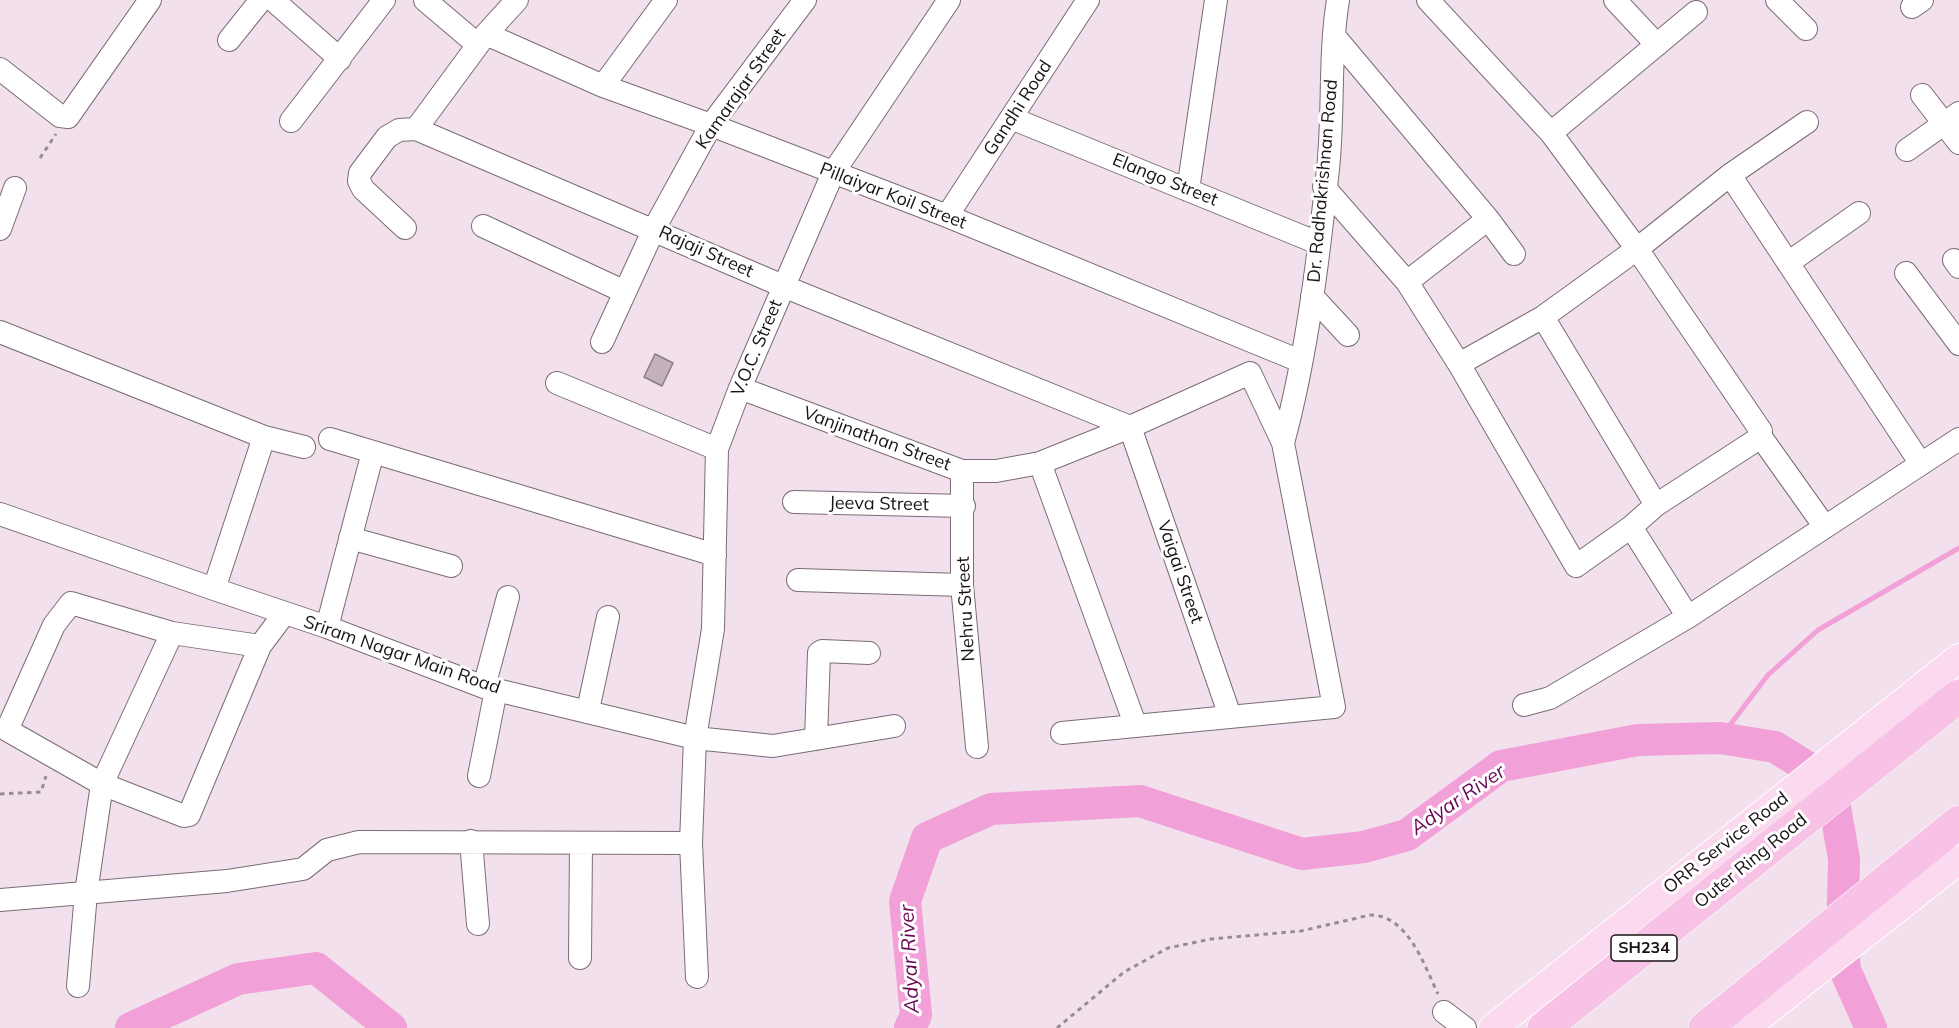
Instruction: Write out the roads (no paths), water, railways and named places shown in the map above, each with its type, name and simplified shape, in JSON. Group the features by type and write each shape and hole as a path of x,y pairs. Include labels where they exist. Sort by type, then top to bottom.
{"highway":[{"name":"Outer Ring Road","path":"1544,1028 1744,867 1795,807 1848,765 1959,696"},
{"path":"1705,1028 1959,822"}],"main road":[{"path":"1848,765 1959,658"},
{"name":"ORR Service Road","path":"1493,1028 1795,807"},
{"path":"1746,1028 1959,860"}],"street":[{"path":"0,69 60,116 68,117 150,0"},
{"path":"229,40 261,0"},
{"path":"273,0 340,59"},
{"path":"291,121 384,0"},
{"name":"Pillaiyar Koil Street","path":"426,0 482,39 603,86 711,124 947,216 1300,361"},
{"path":"405,228 363,189 359,181 360,173 387,137 399,130 416,129 482,39 517,0"},
{"path":"603,86 666,0"},
{"name":"Kamarajar Street","path":"602,342 654,229 711,124 805,0"},
{"name":"V.O.C. Street","path":"697,977 691,843 695,738 712,629 717,449 740,388 833,173 949,0"},
{"name":"Gandhi Road","path":"947,216 1088,0"},
{"path":"1188,190 1216,0"},
{"name":"Dr. Radhakrishnan Road","path":"1283,443 1300,382 1300,361 1312,296 1324,188 1338,0"},
{"path":"1428,0 1551,133 1637,249 1761,431 1761,437 1825,527"},
{"path":"1615,0 1657,45"},
{"path":"1777,0 1806,29"},
{"path":"1551,133 1696,12"},
{"path":"1335,37 1488,219 1514,254"},
{"path":"1922,95 1952,118 1959,143"},
{"name":"Elango Street","path":"1011,118 1318,243"},
{"path":"1907,150 1952,118"},
{"path":"1459,364 1543,317 1637,249 1730,175 1807,122"},
{"name":"Rajaji Street","path":"416,129 783,286 1130,428"},
{"path":"1730,175 1921,464"},
{"path":"0,229 15,188"},
{"path":"1324,188 1407,282 1459,364 1576,566 1632,527 1656,505 1761,437"},
{"path":"1788,263 1859,213"},
{"path":"1407,282 1488,219"},
{"path":"483,226 625,292"},
{"path":"1906,273 1959,344"},
{"path":"1312,296 1348,335"},
{"path":"1543,317 1656,505"},
{"path":"0,332 264,437 304,447"},
{"name":"Vanjinathan Street","path":"740,388 962,471 996,471 1040,463 1130,428 1250,373 1283,443"},
{"path":"557,383 717,449"},
{"name":"Vaigai Street","path":"1130,428 1230,717"},
{"path":"214,589 264,437"},
{"path":"1524,705 1550,698 1688,617 1959,438"},
{"path":"330,439 715,555"},
{"path":"1062,733 1135,724 1334,708 1283,443"},
{"path":"327,627 373,452"},
{"path":"1040,463 1135,724"},
{"name":"Nehru Street","path":"962,471 962,585 977,747"},
{"name":"Jeeva Street","path":"794,502 963,506"},
{"name":"Sriram Nagar Main Road","path":"0,514 327,627 490,688 588,710 695,738 773,746 894,726"},
{"path":"1632,527 1688,617"},
{"path":"350,538 451,566"},
{"path":"798,580 962,585"},
{"path":"479,776 490,688 508,597"},
{"path":"260,646 172,633 71,603 49,636 6,730 102,784 184,816 189,815 260,646 284,614"},
{"path":"588,710 608,617"},
{"path":"78,986 86,893 102,784 172,633"},
{"path":"816,739 819,653 869,653"},
{"path":"471,841 478,924"},
{"path":"0,900 226,881 303,869 327,850 358,842 691,843"},
{"path":"580,958 581,844"},
{"path":"1444,1020 1465,1028"}],"waterway":[{"path":"1720,738 1768,675 1818,630 1959,548"},
{"name":"Adyar River","path":"910,1028 916,1015 905,901 927,838 991,809 1140,801 1302,854 1364,847 1407,835 1501,766 1638,740 1720,738 1775,747 1807,767 1826,787 1835,807 1844,859 1842,940 1845,970 1871,1028"},
{"name":"Adyar River","path":"131,1028 238,979 316,968 391,1028"}]}
